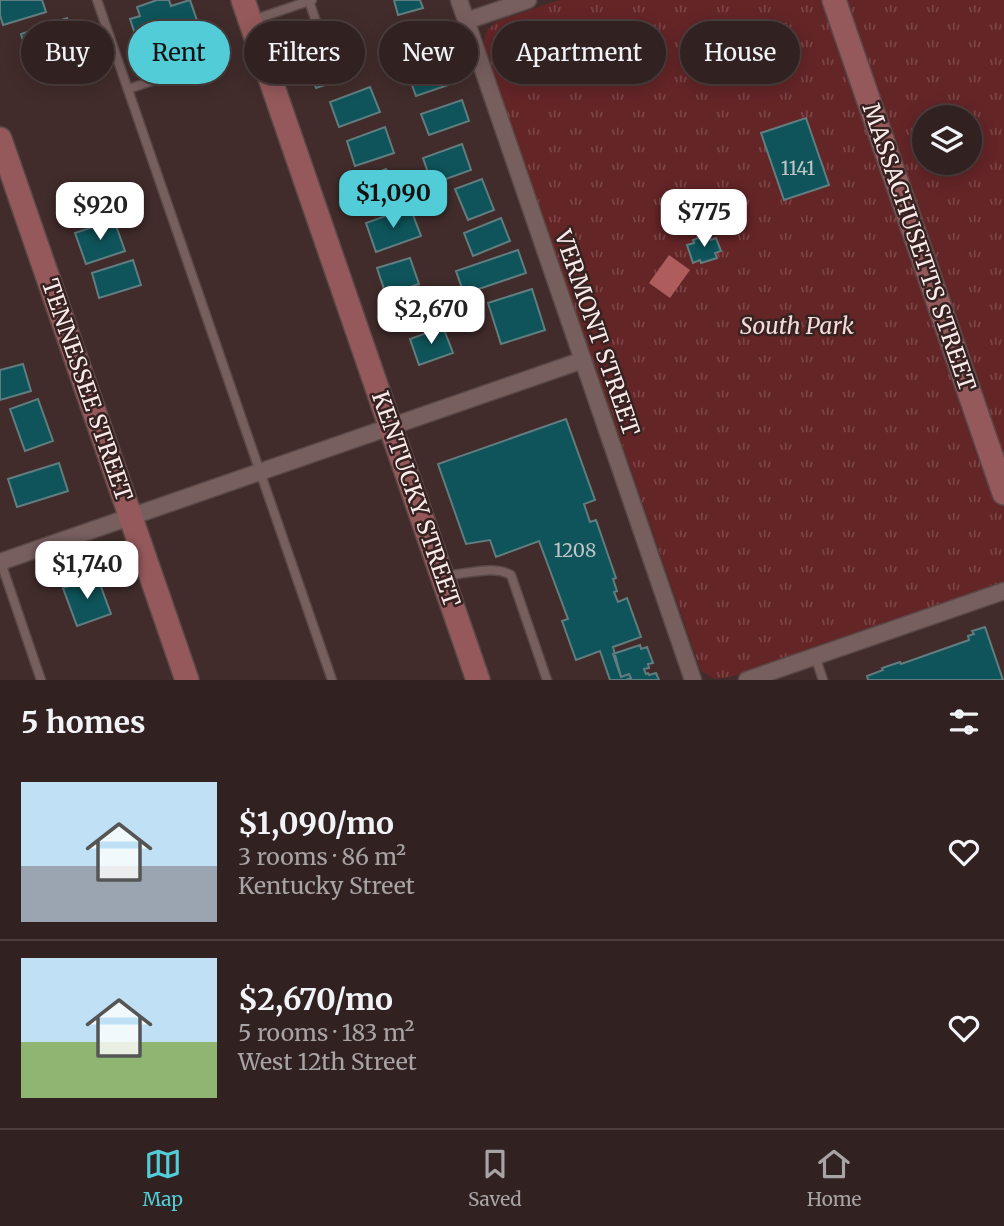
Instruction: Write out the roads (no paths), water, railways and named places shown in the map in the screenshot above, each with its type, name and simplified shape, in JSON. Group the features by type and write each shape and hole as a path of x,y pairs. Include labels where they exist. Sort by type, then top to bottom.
{"main road":[{"name":"MASSACHUSETTS STREET","path":"834,0 1004,493"},
{"name":"KENTUCKY STREET","path":"247,10 478,680"},
{"name":"TENNESSEE STREET","path":"0,139 187,680"}],"street":[{"name":"VERMONT STREET","path":"459,0 466,21"},
{"path":"466,21 510,3 528,0"},
{"name":"VERMONT STREET","path":"478,56 693,680"},
{"path":"0,562 583,360"},
{"path":"747,680 1004,591"}],"lane":[{"path":"97,0 332,680"},
{"path":"247,10 310,0 317,21"},
{"path":"128,89 143,84"},
{"path":"0,562 41,680"},
{"path":"443,577 493,570 511,575 547,680"},
{"path":"815,656 823,680"}],"park label":[{"name":"South Park","path":"797,326"}]}
